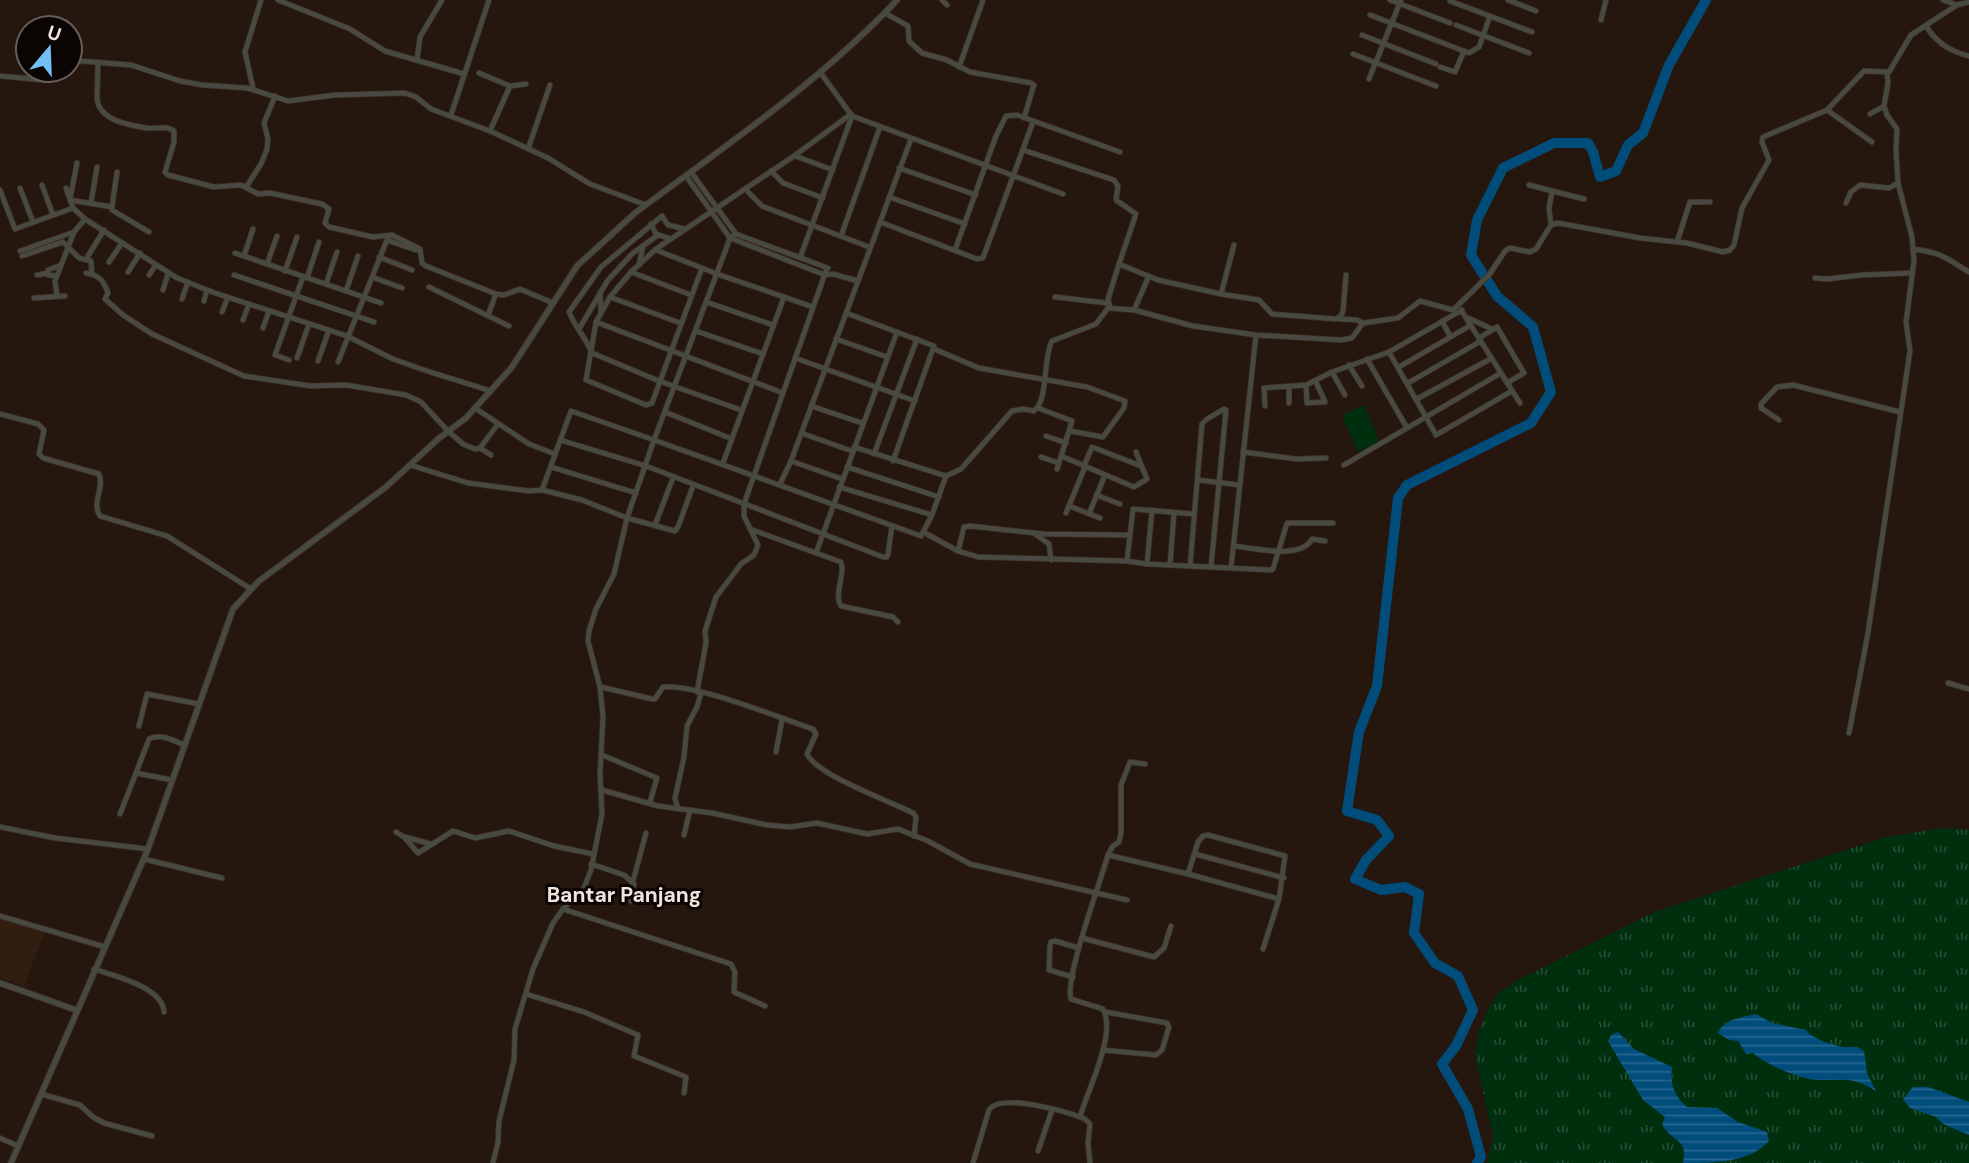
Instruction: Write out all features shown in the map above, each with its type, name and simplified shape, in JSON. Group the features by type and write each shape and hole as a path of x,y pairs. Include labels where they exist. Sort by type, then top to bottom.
{"street":[{"path":"253,89 245,52 261,0"},
{"path":"278,0 350,29 384,51 464,74"},
{"path":"417,60 420,37 442,0"},
{"path":"451,115 489,0"},
{"path":"13,1163 76,1010 148,849 233,609 251,589 386,487 475,408 512,367 577,266 606,238 820,72 897,0"},
{"path":"942,0 947,5"},
{"path":"959,67 984,0"},
{"path":"1390,0 1529,53"},
{"path":"1508,0 1536,11"},
{"path":"1601,20 1606,0"},
{"path":"1943,0 1957,5"},
{"path":"1450,1 1532,32"},
{"path":"1369,79 1401,2"},
{"path":"1849,733 1868,633 1910,351 1906,322 1913,249 1898,184 1897,130 1886,115 1884,106 1887,73 1911,35 1957,5 1969,2"},
{"path":"885,13 908,26 909,41 915,49 985,76 1031,83 1033,88 1024,118"},
{"path":"1370,15 1469,53 1479,47 1490,16"},
{"path":"1926,26 1940,44 1969,56"},
{"path":"1362,36 1455,72 1464,51"},
{"path":"1353,54 1436,86"},
{"path":"84,61 142,67 190,83 253,89 288,101 335,95 396,92 410,95 431,109 490,131 528,149 590,184 646,205"},
{"path":"98,62 97,100 106,116 148,128 167,127 174,131 166,173 213,187 235,184 258,194 270,193 322,204 329,209 326,223 329,227 373,236 389,235 404,240 420,249 422,263 426,266 496,294 504,295 520,289 554,303"},
{"path":"820,72 851,115 1063,194"},
{"path":"1551,226 1565,224 1723,252 1730,250 1734,245 1742,208 1769,160 1762,142 1763,137 1827,110 1864,72 1887,73"},
{"path":"479,73 510,86 526,84"},
{"path":"528,149 550,85"},
{"path":"490,131 510,86"},
{"path":"246,187 267,149 268,139 264,123 275,96"},
{"path":"1870,114 1884,106"},
{"path":"1827,110 1872,142"},
{"path":"955,250 996,136 1006,116 1012,114 1120,152"},
{"path":"702,268 653,400 646,404 586,380 596,322 610,297 631,272 656,249 851,115"},
{"path":"800,258 851,115"},
{"path":"880,222 980,260 986,255 1033,122"},
{"path":"841,236 880,127"},
{"path":"780,484 791,461 911,139"},
{"path":"801,433 946,476 961,469 1012,411 1023,409 1031,412 1038,408 1045,386 1052,341 1096,324 1109,305 1136,214 1116,200 1118,186 1114,180 1023,150"},
{"path":"794,156 833,170"},
{"path":"70,200 77,163"},
{"path":"91,203 97,167"},
{"path":"899,168 976,195"},
{"path":"771,171 783,183 823,198"},
{"path":"117,172 111,210 149,232"},
{"path":"689,174 718,207 736,234 827,268 833,274"},
{"path":"689,174 730,238 825,275 833,274 858,281"},
{"path":"1846,203 1851,192 1860,185 1888,188 1898,184"},
{"path":"42,185 53,215"},
{"path":"1529,186 1584,199"},
{"path":"20,188 33,222"},
{"path":"66,188 73,208 85,219 168,274 207,290 347,336 393,359 491,391"},
{"path":"745,189 762,206 869,247"},
{"path":"0,190 15,229 73,208"},
{"path":"1265,406 1264,388 1306,386 1316,382 1349,365 1389,352 1460,308 1489,275 1505,251 1510,248 1530,252 1536,249 1551,226 1549,208 1552,192"},
{"path":"889,197 965,224"},
{"path":"70,200 111,207"},
{"path":"1677,242 1690,202 1710,202"},
{"path":"685,229 668,225 662,216 601,267 569,312 592,353 659,381 741,410"},
{"path":"58,296 55,281 75,232 85,219"},
{"path":"651,224 658,235 671,239"},
{"path":"244,256 253,229"},
{"path":"88,256 104,230"},
{"path":"21,253 75,232"},
{"path":"493,1163 499,1121 514,1060 515,1029 548,932 563,909 584,888 602,814 603,717 600,687 588,641 589,631 596,609 614,574 627,518 654,440 730,238 736,234"},
{"path":"579,329 608,279 633,253 658,235"},
{"path":"267,264 277,236"},
{"path":"285,271 297,237"},
{"path":"62,239 78,257 91,261 89,274 104,282 108,293 104,298 123,315 152,334 218,366 251,378 311,386 345,385 406,395 421,402 463,444 475,449 480,448 491,455"},
{"path":"633,239 633,253"},
{"path":"338,362 387,240 416,250"},
{"path":"289,360 275,355 319,242"},
{"path":"109,262 122,243"},
{"path":"1220,294 1234,245"},
{"path":"639,265 643,246"},
{"path":"656,249 717,274 813,307"},
{"path":"1913,249 1940,254 1969,272"},
{"path":"326,284 337,252"},
{"path":"128,272 140,253"},
{"path":"235,253 381,303"},
{"path":"345,291 358,256"},
{"path":"379,257 412,270"},
{"path":"1119,264 1149,276 1220,294 1259,300 1272,313 1339,318 1363,323 1398,318 1420,301 1448,311 1460,308"},
{"path":"37,275 48,273 50,269 61,265"},
{"path":"149,275 156,265"},
{"path":"678,808 675,798 684,757 687,726 697,707 706,643 705,631 716,597 740,564 754,555 757,549 757,541 744,516 744,505 827,268"},
{"path":"631,272 691,295"},
{"path":"48,273 57,276"},
{"path":"163,290 168,274"},
{"path":"1815,278 1911,274"},
{"path":"234,275 374,322"},
{"path":"1339,318 1343,311 1346,275"},
{"path":"1134,310 1149,276"},
{"path":"372,277 402,288"},
{"path":"182,299 188,282"},
{"path":"429,287 509,327"},
{"path":"204,301 207,290"},
{"path":"600,292 601,313"},
{"path":"488,315 496,294"},
{"path":"34,298 65,296"},
{"path":"222,312 228,297"},
{"path":"610,297 680,323"},
{"path":"723,463 784,297"},
{"path":"1055,297 1134,310 1193,326 1255,335 1341,340 1355,336 1363,323"},
{"path":"706,302 773,325"},
{"path":"243,320 249,304"},
{"path":"1460,308 1520,403"},
{"path":"263,328 269,311"},
{"path":"846,313 932,344 934,349 979,368 1087,387 1125,401 1124,408 1103,438 1070,431"},
{"path":"1466,317 1492,329"},
{"path":"1442,321 1451,336"},
{"path":"596,322 783,393"},
{"path":"297,358 309,324"},
{"path":"1399,367 1471,325"},
{"path":"1408,383 1497,327 1524,373 1507,383"},
{"path":"318,361 329,330"},
{"path":"696,331 763,354"},
{"path":"816,554 897,332"},
{"path":"1231,568 1255,335"},
{"path":"836,339 887,357"},
{"path":"874,454 917,339"},
{"path":"894,461 934,349"},
{"path":"1389,352 1436,435 1512,391"},
{"path":"795,358 915,401"},
{"path":"1417,399 1492,358"},
{"path":"1367,359 1407,428"},
{"path":"1349,365 1362,386"},
{"path":"1332,372 1345,395"},
{"path":"1344,465 1501,373"},
{"path":"1306,386 1307,403 1325,402 1316,382"},
{"path":"1779,420 1761,408 1761,404 1777,387 1793,385 1900,412"},
{"path":"1289,386 1289,403"},
{"path":"811,405 862,423"},
{"path":"475,408 533,447 555,454"},
{"path":"1038,408 1070,419 1070,431 1058,466 1041,457"},
{"path":"1190,566 1202,424 1224,409 1211,567"},
{"path":"542,490 572,410 723,463 919,537 925,533 946,476"},
{"path":"665,412 732,439"},
{"path":"0,414 38,424 44,430 39,454 43,458 99,474 102,480 96,506 100,516 167,536 251,589"},
{"path":"480,448 498,424"},
{"path":"1046,436 1066,443"},
{"path":"560,440 646,466 693,486 887,557 892,526"},
{"path":"1066,513 1092,447 1142,467"},
{"path":"1061,457 1134,487 1147,479 1136,452"},
{"path":"1243,452 1296,459 1326,458"},
{"path":"791,461 842,479"},
{"path":"410,464 468,483 530,491 542,490 582,500 627,518 671,530 677,530 693,486"},
{"path":"551,467 636,493"},
{"path":"847,467 939,497"},
{"path":"1089,514 1105,475"},
{"path":"655,525 673,478"},
{"path":"1198,480 1239,485"},
{"path":"839,487 932,515"},
{"path":"1096,495 1120,505"},
{"path":"1069,506 1100,518"},
{"path":"1127,561 1133,509 1194,514"},
{"path":"1147,564 1152,510"},
{"path":"1170,565 1174,513"},
{"path":"925,533 958,551 984,558 1127,561 1271,570 1287,523 1333,523"},
{"path":"958,551 964,527 1033,533 1128,535"},
{"path":"750,528 843,564 837,600 841,606 889,616 898,622"},
{"path":"1033,533 1049,544 1051,560"},
{"path":"1234,546 1295,551 1310,545 1312,540 1325,541"},
{"path":"1948,683 1969,689"},
{"path":"600,687 652,699 655,699 664,687 699,693 813,729 816,736 807,754 810,760 826,773 913,813 916,817 914,836"},
{"path":"139,726 147,694 200,704"},
{"path":"776,752 782,720"},
{"path":"120,814 149,739 157,736 184,745"},
{"path":"602,755 657,778 650,802"},
{"path":"1103,1050 1156,1055 1162,1050 1169,1027 1167,1023 1106,1012 1099,1007 1071,999 1069,995 1079,948 1108,855 1112,847 1119,842 1119,803 1126,766 1132,761 1145,764"},
{"path":"136,773 172,780"},
{"path":"602,790 658,806 780,827 803,827 817,822 867,834 898,829 970,864 1127,900"},
{"path":"684,835 690,810"},
{"path":"0,827 55,838 148,849"},
{"path":"396,832 418,853 453,831 475,838 509,831 554,846 593,854"},
{"path":"631,901 633,881 646,833"},
{"path":"1188,874 1199,838 1208,835 1282,854 1286,858 1284,878 1263,949"},
{"path":"404,837 430,844"},
{"path":"1195,854 1284,878"},
{"path":"1108,855 1279,899"},
{"path":"144,859 222,878"},
{"path":"591,864 624,875 633,881"},
{"path":"563,909 731,964 735,970 734,992 765,1006"},
{"path":"0,916 105,947"},
{"path":"1082,939 1154,957 1164,948 1171,926"},
{"path":"1073,977 1049,970 1050,946 1051,942 1055,941 1079,948"},
{"path":"94,969 149,991 163,1003 164,1012"},
{"path":"0,982 76,1010"},
{"path":"526,994 592,1015 638,1035 634,1056 686,1077 684,1093"},
{"path":"1080,1117 1103,1050 1106,1012"},
{"path":"41,1094 80,1105 104,1123 152,1136"},
{"path":"973,1163 992,1105 1012,1102 1080,1117 1090,1124 1090,1163"},
{"path":"1038,1151 1052,1110"},
{"path":"0,1138 19,1147"}],"shaded area":[{"path":"0,920 45,931 24,986 0,978"}],"green space":[{"path":"1364,405 1380,443 1358,452 1342,415"},
{"path":"1943,828 1969,830 1969,1163 1487,1163 1493,1136 1475,1056 1479,1031 1498,993 1518,980 1657,911 1886,837"}],"water":[{"path":"1756,1014 1772,1023 1806,1030 1824,1042 1842,1047 1857,1047 1864,1051 1867,1073 1876,1091 1853,1081 1811,1079 1784,1071 1753,1053 1746,1054 1738,1041 1729,1040 1718,1033 1729,1022"},
{"path":"1618,1032 1634,1049 1672,1067 1674,1089 1687,1107 1717,1108 1738,1122 1767,1132 1769,1141 1752,1154 1741,1158 1683,1163 1683,1148 1662,1124 1665,1117 1643,1100 1608,1041 1611,1035"},
{"path":"1913,1087 1928,1087 1969,1102 1969,1135 1943,1124 1936,1117 1910,1108 1903,1099"}],"waterway":[{"path":"1477,1163 1481,1157 1468,1109 1442,1064 1456,1046 1473,1010 1458,976 1435,963 1414,933 1419,894 1405,887 1381,890 1355,879 1366,860 1389,836 1377,820 1347,811 1359,732 1377,686 1398,498 1407,485 1531,423 1551,392 1533,327 1497,296 1471,255 1477,220 1503,168 1554,143 1588,143 1600,177 1616,171 1628,145 1643,133 1669,65 1706,0"}],"district":[{"name":"Bantar Panjang","path":"624,895"}]}
